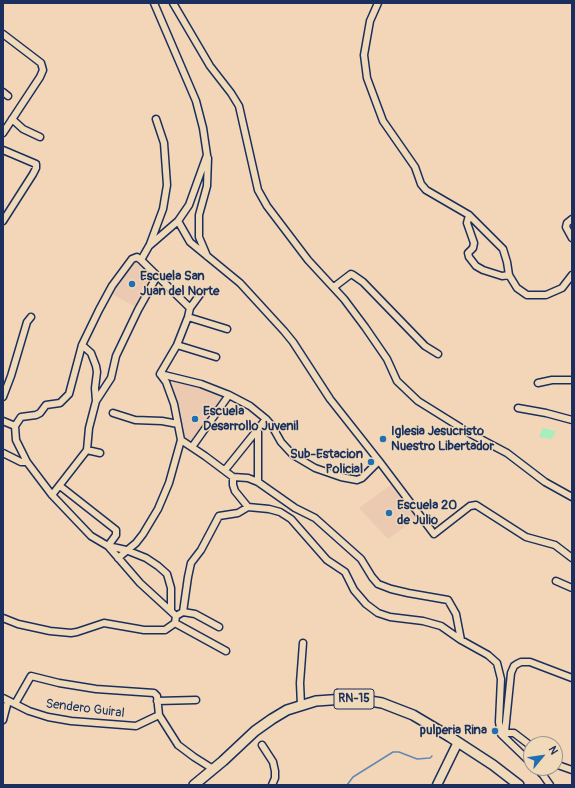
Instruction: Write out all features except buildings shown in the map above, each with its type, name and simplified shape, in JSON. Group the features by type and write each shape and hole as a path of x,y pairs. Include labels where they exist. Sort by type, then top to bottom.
{"main road":[{"name":"RN-15","path":"194,785 255,731 272,719 301,705 316,701 338,699 364,700 382,703 413,715 493,765 519,785"}],"street":[{"path":"154,3 196,101 203,128 208,158 207,186 199,215 199,237 207,256"},
{"path":"173,3 210,66 239,106 258,190 267,206 308,260 334,287 381,349 397,381 418,401 470,434 507,452 545,482 572,497"},
{"path":"376,3 370,22 364,55 367,78 377,107 384,121 415,167 421,184 426,190 468,215 503,249 507,262 508,274 517,288 527,295 546,295 562,288 572,275"},
{"path":"3,34 41,63 43,70 40,77 3,133"},
{"path":"12,119 23,129 40,138"},
{"path":"141,260 149,246 161,214 167,185 164,143 156,119"},
{"path":"3,150 36,164 33,174 4,217"},
{"path":"149,246 178,221 189,205 207,155"},
{"path":"468,215 467,222 474,243 473,248 468,253 469,258 476,266 483,270 502,276 508,274"},
{"path":"572,219 566,227 572,238"},
{"path":"178,221 190,242 240,283 284,331 330,399 434,534 470,506 476,505 526,537 555,545 572,558"},
{"path":"171,611 172,588 167,574 146,558 126,550 108,546 91,536 52,495 27,462 16,440 16,426 21,417 36,415 40,413 46,405 62,402 69,394 82,345 98,310 121,273 132,259 137,257 141,260 190,308"},
{"path":"334,287 351,274 355,276 363,282 425,346 438,354"},
{"path":"52,495 87,450 89,428 96,401 111,378 116,356 138,310 157,276"},
{"path":"160,374 177,345 190,308 200,293"},
{"path":"3,396 11,376 27,322 31,317"},
{"path":"188,317 227,329"},
{"path":"82,345 91,353 96,366 96,401"},
{"path":"177,345 216,357"},
{"path":"160,374 201,384 229,395 250,406 266,419 293,455 315,468 341,477 358,480 362,478 379,461"},
{"path":"118,558 136,543 158,509 169,483 181,440 174,404 166,382 160,374"},
{"path":"538,383 552,380 572,380"},
{"path":"192,447 229,395"},
{"path":"518,408 572,420"},
{"path":"113,414 135,420 162,421 178,424"},
{"path":"225,470 266,419"},
{"path":"3,421 16,426"},
{"path":"258,428 258,482"},
{"path":"181,440 233,477 248,478 258,482 295,508 315,518 361,559 378,584 408,594 448,600 456,614 461,640"},
{"path":"87,450 100,454"},
{"path":"3,453 21,462 27,462"},
{"path":"233,477 235,491 248,507"},
{"path":"60,486 116,530 116,535 108,546"},
{"path":"183,612 191,563 201,550 218,519 223,515 238,513 248,507 269,509 280,512 291,519 327,560 345,572 354,590 366,604 378,613 390,617 423,621 441,626 461,640 488,655 497,663 501,679 498,722 503,733 523,754"},
{"path":"108,546 140,584 176,616"},
{"path":"556,581 572,588"},
{"path":"176,616 183,612 195,614 218,627"},
{"path":"3,618 18,624 46,630 71,633 104,623 144,630 165,630 175,623 176,616"},
{"path":"175,623 226,650"},
{"path":"301,705 300,683 303,643"},
{"path":"503,733 511,673 514,666 526,661 572,678"},
{"path":"15,704 31,676 59,683 96,689 154,693 157,696 159,715 178,745 194,758 213,769"},
{"path":"3,720 5,700"},
{"name":"Sendero Guiral","path":"5,700 29,711 48,717 71,721 136,726 159,715"},
{"path":"157,701 196,700"},
{"path":"503,733 514,734 523,740"},
{"path":"437,785 458,742"},
{"path":"262,745 273,762 275,778 272,785"},
{"path":"544,776 550,785"}],"shaded area":[{"name":"Escuela San Juan del Norte","path":"134,258 154,276 136,307 110,293"},
{"name":"Escuela Desarrollo Juvenil","path":"172,381 205,389 225,399 194,443 183,438"},
{"name":"Escuela 20 de Julio","path":"392,484 417,518 388,539 359,508"}],"green space":[{"path":"543,428 556,431 552,439 539,437"}],"waterway":[{"path":"347,785 353,777 393,752 399,752 417,759 430,758 432,756"}],"place":[{"name":"Escuela San Juan del Norte","path":"132,284"},
{"name":"Escuela Desarrollo Juvenil","path":"195,419"},
{"name":"Iglesia Jesucristo Nuestro Libertador","path":"383,439"},
{"name":"Sub-Estacion Policial","path":"371,462"},
{"name":"Escuela 20 de Julio","path":"389,513"},
{"name":"pulperia Rina","path":"495,731"}]}
